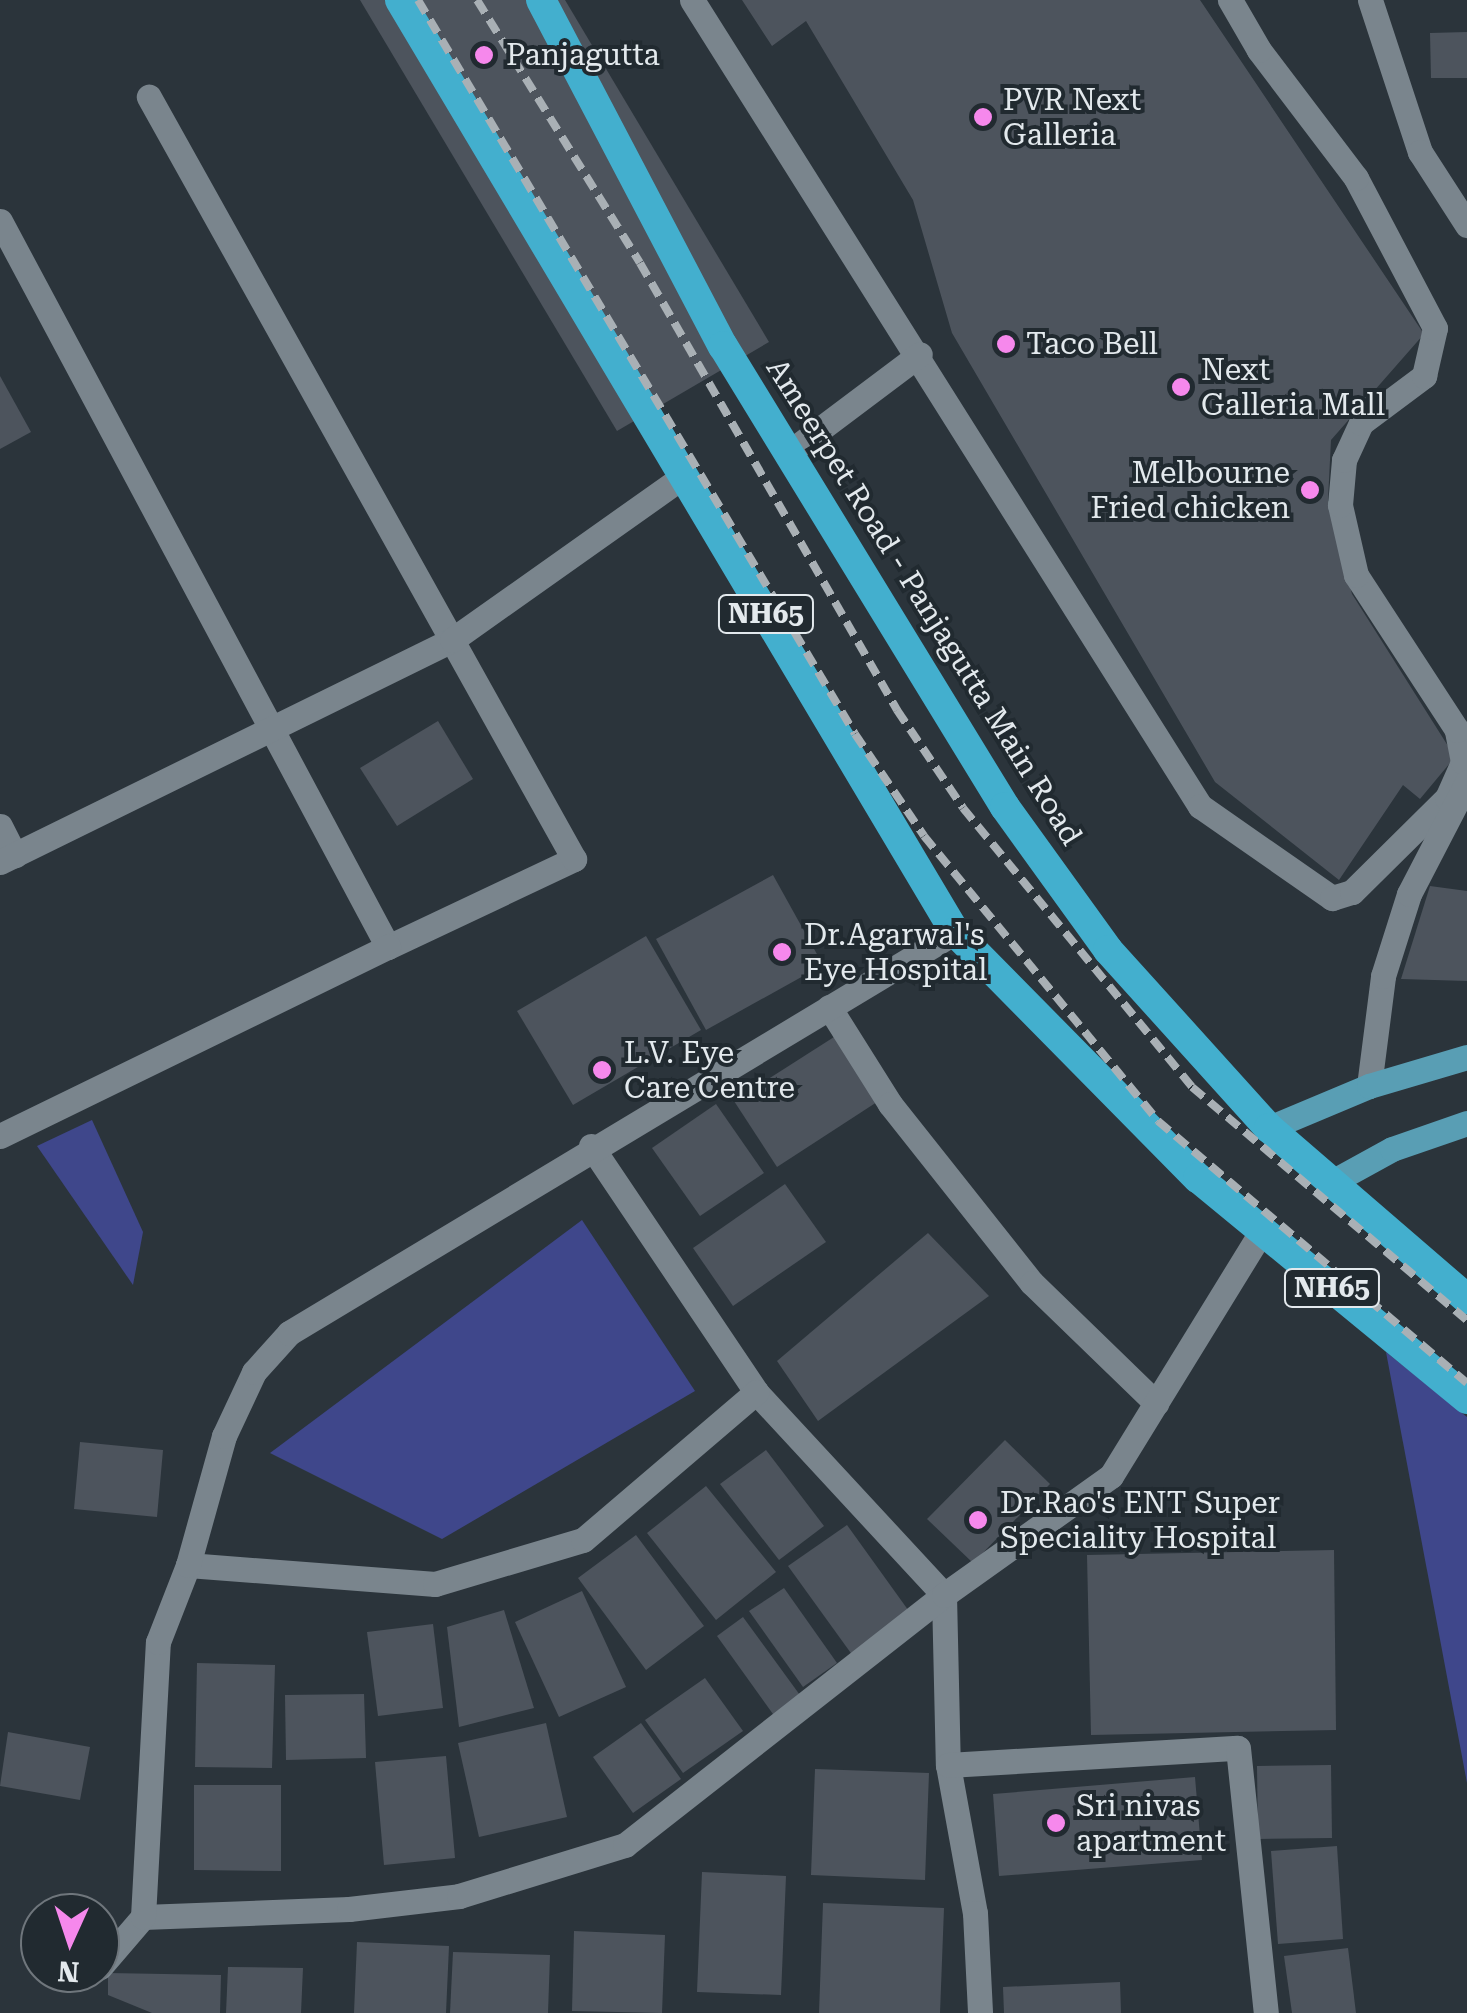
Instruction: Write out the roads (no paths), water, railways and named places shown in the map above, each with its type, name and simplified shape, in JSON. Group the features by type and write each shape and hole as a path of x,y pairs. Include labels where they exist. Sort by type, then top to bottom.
{"highway":[{"name":"NH65","path":"400,0 955,932 1198,1178 1467,1400"},
{"name":"Ameerpet Road - Panjagutta Main Road","path":"541,0 786,454 1005,807 1108,950 1269,1128 1467,1299"}],"main road":[{"path":"1269,1128 1369,1086 1467,1057"},
{"path":"1332,1182 1392,1149 1467,1123"}],"street":[{"path":"692,0 920,354 1200,806 1308,886 1332,898 1352,892 1446,798 1463,762 1456,730 1356,576 1340,505 1344,460 1361,423 1424,376 1435,328 1356,178 1259,50 1230,0"},
{"path":"1370,0 1420,152 1467,226"},
{"path":"0,1136 574,858 150,97"},
{"path":"0,221 388,947"},
{"path":"786,454 920,354"},
{"path":"0,826 7,858 273,732 452,640 684,476"},
{"path":"1369,1086 1383,976 1409,894 1467,782"},
{"path":"120,1943 142,1917 158,1642 188,1566 224,1436 254,1372 289,1333 591,1146 955,932"},
{"path":"829,1006 890,1104 1032,1282 1156,1403"},
{"path":"591,1146 756,1392 944,1596 948,1765 975,1913 980,2013"},
{"path":"142,1917 349,1909 459,1896 625,1845 944,1596 1110,1476 1263,1229"},
{"path":"188,1566 436,1584 583,1540 756,1392"},
{"path":"948,1765 1238,1748 1266,2013"}],"railway":[{"path":"418,0 855,734 924,836 1158,1121 1467,1383"},
{"path":"477,0 640,263 897,710 963,808 1192,1087 1467,1320"}],"place":[{"name":"Panjagutta","path":"484,55"},
{"name":"PVR Next Galleria","path":"983,117"},
{"name":"Taco Bell","path":"1006,344"},
{"name":"Next Galleria Mall","path":"1181,387"},
{"name":"Melbourne Fried chicken","path":"1310,490"},
{"name":"Dr.Agarwal's Eye Hospital","path":"782,952"},
{"name":"L.V. Eye Care Centre","path":"602,1070"},
{"name":"Dr.Rao's ENT Super Speciality Hospital","path":"978,1520"},
{"name":"Sri nivas apartment","path":"1056,1823"}]}
